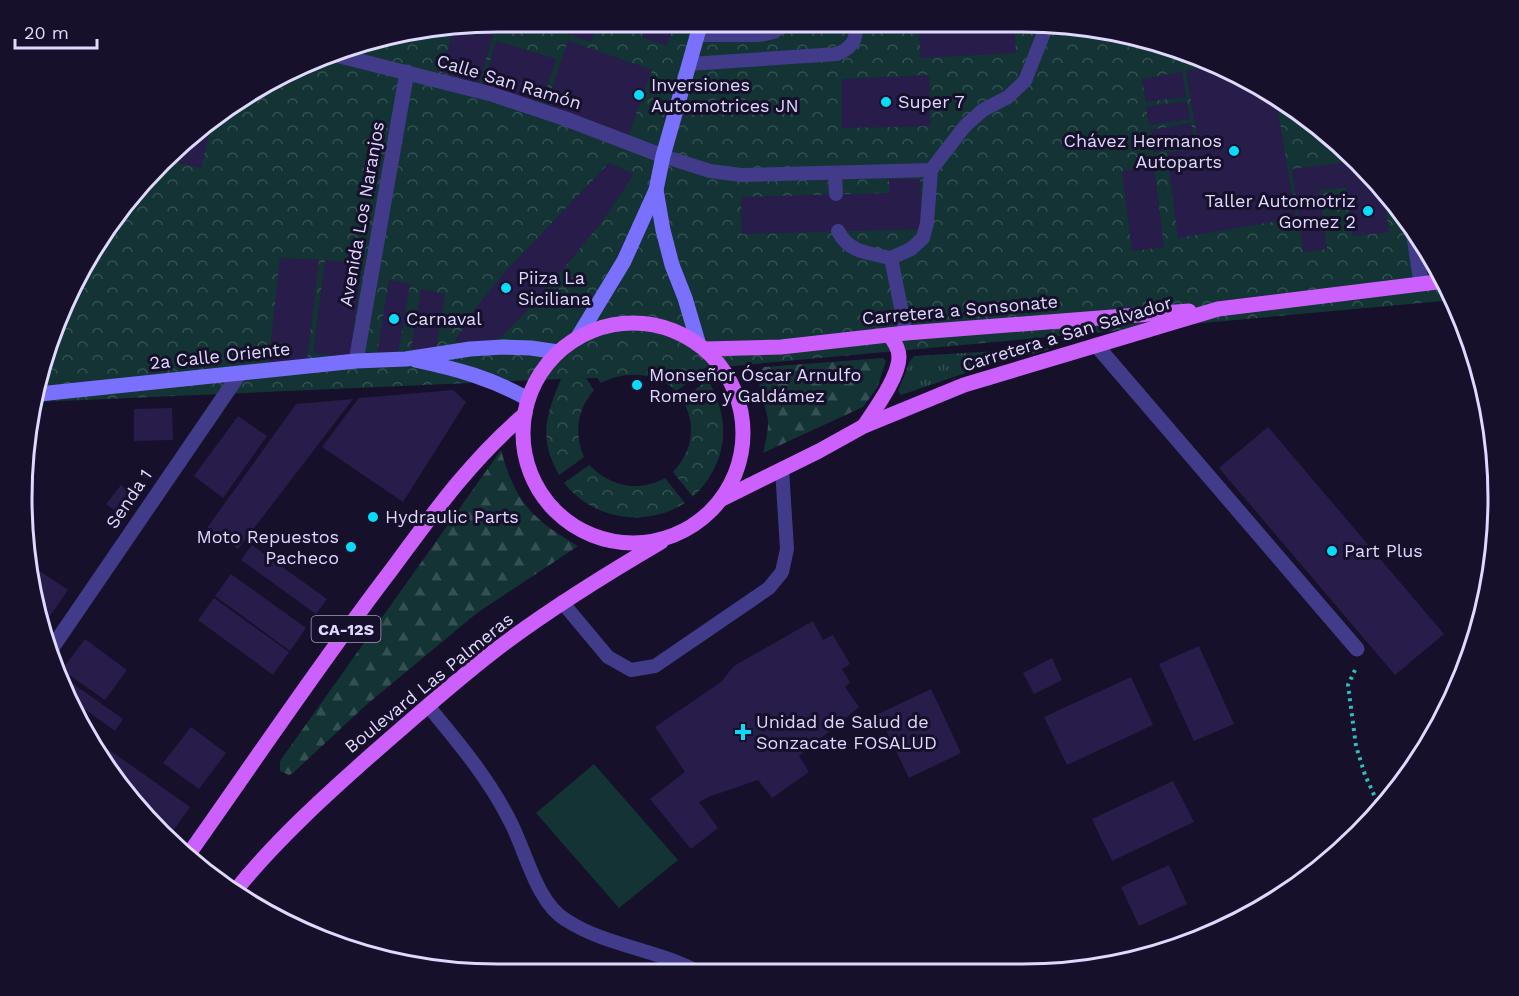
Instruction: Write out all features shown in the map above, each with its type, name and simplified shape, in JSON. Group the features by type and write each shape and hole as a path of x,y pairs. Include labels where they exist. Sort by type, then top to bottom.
{"main road":[{"path":"578,337 624,261 656,190 663,156 698,32"},
{"path":"656,190 663,230 702,346"},
{"name":"Carretera a San Salvador","path":"722,499 864,426 964,385 1218,309 1434,282"},
{"name":"Carretera a Sonsonate","path":"702,346 781,347 906,333 1218,309"},
{"path":"631,323 659,326 702,346 720,365 732,384 740,405 743,426 741,459 722,499 698,521 671,535 639,542 617,541 586,532 559,513 544,496 529,468 523,436 526,406 543,369 558,352 578,337 604,327 631,323"},
{"path":"864,426 893,376 899,357 895,343 889,335"},
{"name":"2a Calle Oriente","path":"43,393 406,359 470,349 503,347 558,352"},
{"name":"2a Calle Oriente","path":"406,359 466,372 509,388 526,406"},
{"name":"CA-12S","path":"191,850 339,639 439,505 473,463 526,406"},
{"name":"Boulevard Las Palmeras","path":"239,886 252,870 337,785 494,652 562,602 671,535"}],"street":[{"name":"Calle San Ramón","path":"343,58 491,94 566,119 663,156"},
{"name":"Avenida Los Naranjos","path":"356,362 407,72"},
{"path":"1416,251 1421,283"},
{"path":"1096,345 1357,649"},
{"name":"Senda 1","path":"55,644 240,373"}],"lane":[{"path":"730,32 760,35 774,32"},
{"path":"689,64 837,54 849,49 857,32"},
{"path":"838,231 844,243 857,250 891,258 911,249 922,238 927,223 931,171 965,126 983,110 1008,97 1025,81 1044,32"},
{"path":"663,156 710,171 741,175 931,171"},
{"path":"835,173 836,194"},
{"path":"891,258 906,333"},
{"path":"562,602 608,657 631,670 655,666 769,588 782,572 787,549 782,469"},
{"path":"428,706 465,750 510,820 544,897 564,920 593,933 683,964"}],"path":[{"path":"1357,649 1356,667 1348,685 1356,746 1365,775 1377,800"}],"green space":[{"path":"467,32 1052,32 1112,40 1142,47 1200,67 1254,94 1280,110 1329,147 1372,190 1391,214 1425,265 1443,301 700,369 702,373 676,391 659,380 640,375 620,376 601,383 597,378 586,378 594,390 584,406 579,422 579,439 584,457 559,475 548,449 546,427 551,404 561,379 41,402 56,348 67,319 94,265 110,239 147,190 190,147 239,110 319,67 377,47 437,35"},
{"path":"1048,348 1049,350 1004,360 901,395 898,391 914,356"},
{"path":"883,358 886,361 877,388 863,407 763,453 768,423 759,379 764,367"},
{"path":"708,380 721,411 723,441 713,470 705,484 693,497 673,472 685,455 691,437 690,418 682,399"},
{"path":"501,450 506,468 528,508 562,537 578,546 477,613 365,706 293,773 289,775 280,771 280,761"},
{"path":"589,465 606,478 625,485 645,485 665,478 685,503 653,516 621,516 605,512 576,496 564,483"},
{"path":"594,764 678,860 619,908 536,813"}],"building":[{"path":"494,32 479,84 441,72 452,33"},
{"path":"563,32 594,32 591,42"},
{"path":"644,32 672,32 667,46 642,37"},
{"path":"919,32 1014,32 1016,53 921,58"},
{"path":"496,41 556,59 542,103 483,85"},
{"path":"568,41 652,70 628,136 546,105"},
{"name":"Chávez Hermanos Autoparts","path":"1202,68 1277,108 1296,218 1178,238 1167,153 1199,148 1186,71"},
{"path":"1182,72 1186,97 1146,102 1142,79"},
{"name":"Super 7","path":"929,75 930,126 842,128 842,79"},
{"path":"1187,101 1190,119 1149,125 1146,107"},
{"path":"1191,123 1195,145 1154,152 1151,130"},
{"path":"210,132 201,168 174,162"},
{"name":"Taller Automotriz Gomez 2","path":"1345,162 1385,207 1389,232 1353,236 1346,187 1319,190 1327,249 1303,252 1292,169"},
{"path":"609,163 634,174 601,223 534,304 502,336 488,342 467,346 455,341 475,309 505,272"},
{"path":"1154,167 1164,247 1132,251 1122,171"},
{"path":"889,179 920,179 922,229 742,234 741,197 889,193"},
{"path":"280,258 319,260 307,361 268,367"},
{"path":"325,260 362,264 350,358 313,353"},
{"name":"Carnaval","path":"389,280 410,284 398,354 377,354"},
{"path":"421,289 445,294 436,348 411,349"},
{"path":"453,390 466,402 403,502 322,447 359,398"},
{"path":"353,399 238,549 207,528 296,404"},
{"path":"172,408 173,440 134,441 134,409"},
{"path":"238,416 267,436 223,498 194,476"},
{"name":"Part Plus","path":"1268,427 1444,634 1395,675 1219,468"},
{"path":"121,485 138,498 123,517 106,504"},
{"path":"252,545 327,599 316,614 241,560"},
{"path":"37,569 68,590 47,620"},
{"path":"231,574 306,628 290,651 215,596"},
{"path":"214,598 289,652 273,675 198,620"},
{"name":"Unidad de Salud de Sonzacate FOSALUD","path":"813,621 823,640 833,635 850,664 842,669 850,682 845,687 859,707 799,756 809,772 772,798 758,780 699,802 718,828 691,849 650,799 685,772 655,727 721,682 734,666"},
{"path":"85,639 127,670 105,700 65,672 64,668"},
{"path":"1199,646 1234,724 1194,741 1159,664"},
{"path":"1052,658 1062,680 1034,694 1023,673"},
{"path":"1131,677 1153,725 1067,765 1044,717"},
{"path":"72,683 123,719 115,731 81,706 71,685"},
{"path":"931,689 961,753 909,778 878,714"},
{"path":"191,727 226,753 199,789 163,763"},
{"path":"108,749 190,807 172,832 147,806 106,751"},
{"path":"1173,781 1194,822 1112,861 1092,819"},
{"path":"1169,865 1187,904 1139,926 1121,887"}],"place":[{"name":"Inversiones Automotrices JN","path":"639,95"},
{"name":"Super 7","path":"886,102"},
{"name":"Chávez Hermanos Autoparts","path":"1234,151"},
{"name":"Taller Automotriz Gomez 2","path":"1368,211"},
{"name":"Piiza La Siciliana","path":"506,288"},
{"name":"Carnaval","path":"394,319"},
{"name":"Monseñor Óscar Arnulfo Romero y Galdámez","path":"637,385"},
{"name":"Hydraulic Parts","path":"373,517"},
{"name":"Moto Repuestos Pacheco","path":"351,547"},
{"name":"Part Plus","path":"1332,551"},
{"name":"Unidad de Salud de Sonzacate FOSALUD","path":"743,732"}]}
